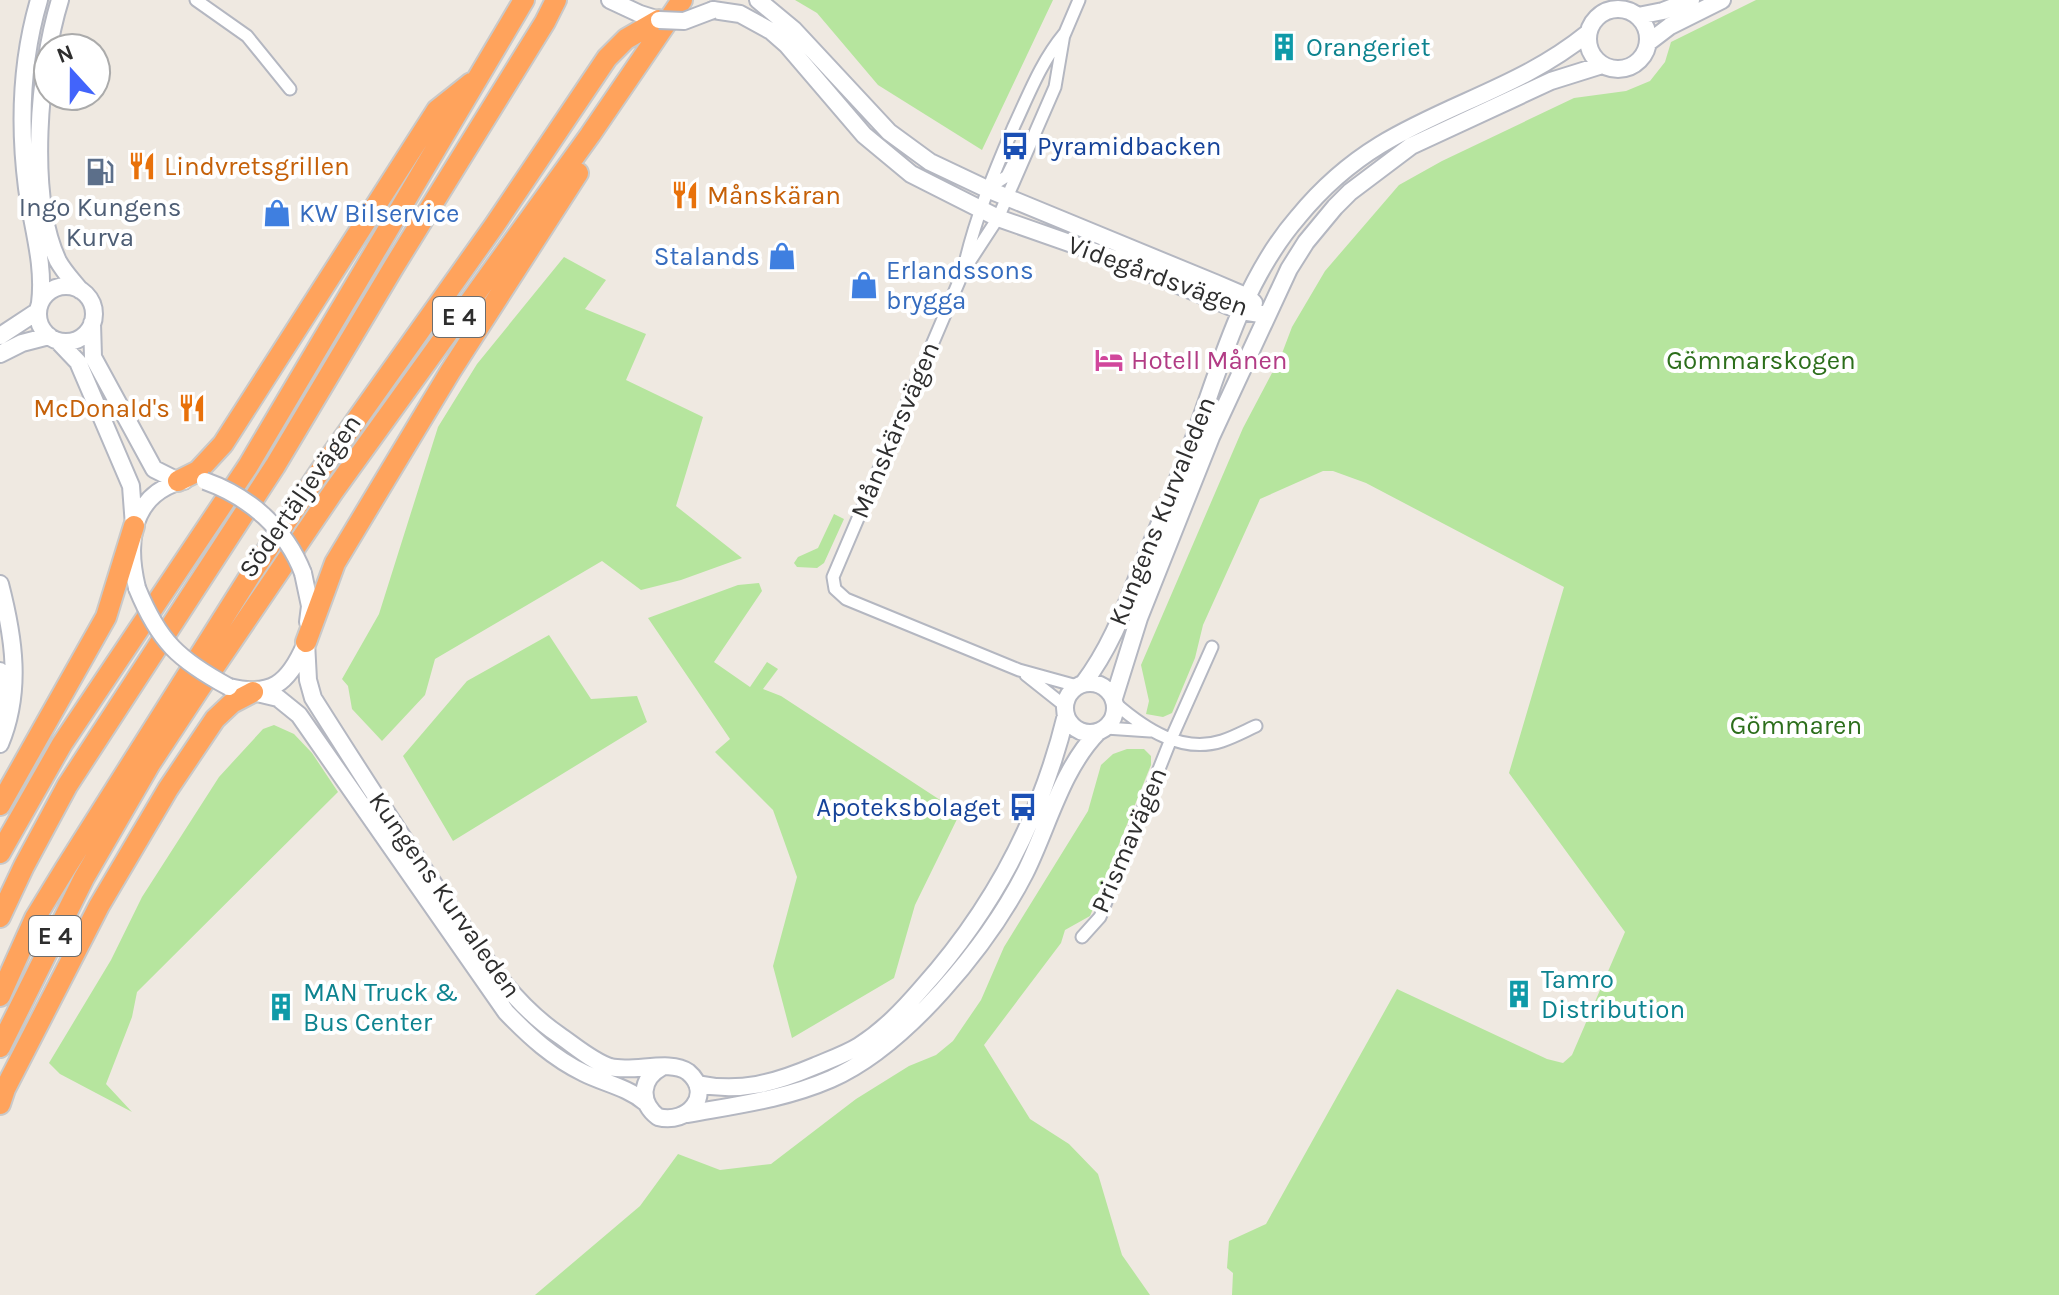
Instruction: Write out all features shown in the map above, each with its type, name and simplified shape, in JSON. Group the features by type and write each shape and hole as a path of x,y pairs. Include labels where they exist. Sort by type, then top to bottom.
{"highway":[{"path":"0,853 62,744 248,466 524,0"},
{"path":"0,917 67,786 275,466 556,0"},
{"name":"Södertäljevägen","path":"0,1047 84,878 150,764 325,504 590,135 682,0"},
{"path":"0,996 35,918 251,574 321,470 402,359 607,58 626,39 659,20"},
{"path":"306,642 335,563 450,372 617,113 649,47"},
{"path":"178,481 198,471 223,444 437,110 480,76"},
{"path":"0,805 106,617 134,526"},
{"path":"0,1104 91,920 168,789 215,719 232,703 253,692"}],"street":[{"path":"0,336 39,307 45,296 58,287 73,287 89,297 93,305 93,357 154,469 178,481 205,481 223,487 255,506 290,544 303,573 310,606 306,642 291,673 274,686 253,692 229,687 200,671 165,641 153,624 137,588 132,551 131,486 78,362 39,321 39,307 42,267 27,188 23,115 28,45 39,0"},
{"path":"60,0 45,64 40,160 53,246 59,262 80,290"},
{"path":"196,0 247,36 290,89"},
{"path":"610,0 659,20 684,21 720,7"},
{"name":"Videgårdsvägen","path":"758,0 804,40 889,132 930,162 1267,315"},
{"name":"Månskärsvägen","path":"1019,670 846,599 835,589 835,571 963,272 987,189 1038,72 1064,34 1079,0"},
{"path":"1594,0 1590,51 1602,65 1622,70 1640,61 1649,42 1670,26 1722,0"},
{"path":"1591,26 1610,10 1663,11 1691,0"},
{"name":"Videgårdsvägen","path":"720,7 771,31 787,45 842,112 911,174 998,218 1244,304"},
{"path":"1629,9 1645,24 1649,42"},
{"name":"Kungens Kurvaleden","path":"1080,685 1106,651 1183,465 1244,304 1270,254 1287,231 1348,168 1402,133 1547,64 1591,26"},
{"name":"Månskärsvägen","path":"963,272 998,218 1055,87 1064,34"},
{"name":"Kungens Kurvaleden","path":"1115,701 1135,628 1224,406 1289,269 1306,242 1335,207 1381,167 1411,146 1572,72 1602,65"},
{"path":"0,354 22,343 78,339 92,323"},
{"path":"134,526 143,506 154,493 178,481"},
{"path":"0,584 15,662 13,702 0,744"},
{"name":"Kungens Kurvaleden","path":"306,642 308,680 313,698 388,818 497,977 521,1004 555,1033 591,1057 610,1066 632,1070 662,1067"},
{"name":"Prismavägen","path":"1082,937 1100,917 1171,739 1212,647"},
{"path":"1019,670 1080,685 1100,685 1115,701 1115,716 1079,754 1024,875 988,931 947,984 903,1031 870,1059 831,1079 755,1103 668,1120 650,1111 645,1102 645,1085 648,1077 662,1067 681,1068 697,1084 719,1089 755,1088 857,1047 894,1020 979,917 1011,863 1056,760 1071,691 1080,685"},
{"path":"1019,670 1065,711 1076,729 1083,733 1102,730"},
{"path":"0,671 0,724"},
{"name":"Kungens Kurvaleden","path":"253,692 278,698 299,715 506,1012 537,1043 557,1057 645,1102"},
{"name":"Prismavägen","path":"1115,701 1150,731"},
{"name":"Prismavägen","path":"1102,730 1150,731 1199,746 1223,741 1256,726"},
{"path":"688,1114 697,1098 697,1084"}],"green space":[{"path":"795,0 1053,0 982,150 878,85 817,13"},
{"name":"Gömmarskogen","path":"1756,0 2059,0 2059,1295 1232,1295 1233,1273 1227,1268 1229,1241 1266,1224 1397,989 1547,1059 1563,1063 1572,1055 1625,932 1509,773 1564,587 1366,483 1333,471 1323,471 1260,499 1203,625 1195,658 1172,713 1163,717 1146,714 1149,701 1141,665 1243,428 1281,356 1292,327 1325,271 1399,185 1574,98 1626,91 1650,81 1665,62 1671,42"},
{"path":"564,257 606,280 585,309 646,334 626,380 703,417 676,506 742,558 681,580 641,590 602,561 435,659 425,695 382,741 352,709 348,686 342,679 379,614 438,427 477,364"},
{"path":"834,514 844,519 824,563 817,568 797,567 794,563 798,557 818,548"},
{"path":"759,583 762,591 714,662 750,687 767,662 778,669 763,689 781,696 960,813 915,905 894,978 792,1038 773,966 797,877 773,810 715,752 730,739 648,618 738,585"},
{"path":"549,635 591,699 637,696 647,722 453,841 403,756 467,681"},
{"path":"274,725 294,734 312,753 338,792 137,992 132,1017 106,1084 132,1112 60,1074 49,1063 111,960 142,897 219,777 263,729"},
{"path":"1127,749 1144,749 1151,756 1151,765 1090,916 1065,930 1061,943 984,1045 1030,1119 1069,1144 1098,1174 1122,1255 1150,1295 535,1295 640,1206 678,1154 720,1170 771,1164 856,1099 909,1066 936,1055 953,1041 981,1000 1004,947 1088,811 1101,765 1113,754"}],"place":[{"name":"Orangeriet","path":"1284,47"},
{"name":"Pyramidbacken","path":"1015,146"},
{"name":"Lindvretsgrillen","path":"142,166"},
{"name":"Ingo Kungens Kurva","path":"100,172"},
{"name":"Månskäran","path":"685,195"},
{"name":"KW Bilservice","path":"277,213"},
{"name":"Stalands","path":"782,256"},
{"name":"Erlandssons brygga","path":"864,285"},
{"name":"Hotell Månen","path":"1109,360"},
{"name":"McDonald's","path":"192,408"},
{"name":"Apoteksbolaget","path":"1023,807"},
{"name":"Tamro Distribution","path":"1519,994"},
{"name":"MAN Truck & Bus Center","path":"281,1007"}],"park label":[{"name":"Gömmaren","path":"1796,725"}]}
